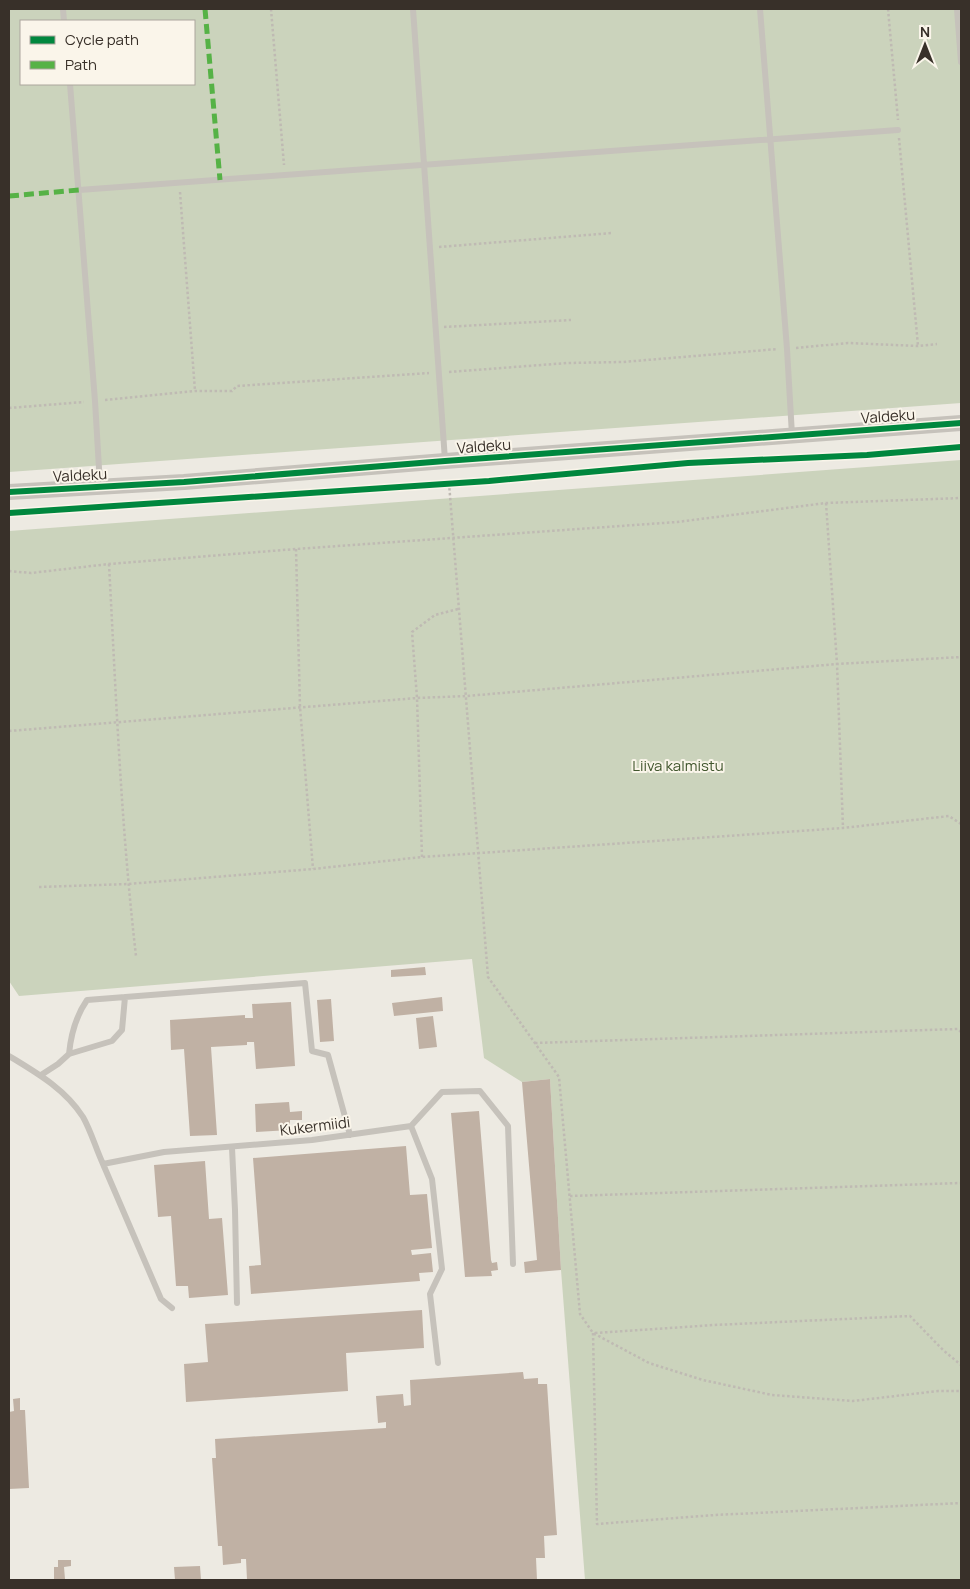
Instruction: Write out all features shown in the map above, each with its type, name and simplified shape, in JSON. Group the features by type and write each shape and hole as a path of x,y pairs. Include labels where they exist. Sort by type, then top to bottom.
{"street":[{"name":"Valdeku","path":"9,492 184,482 961,423"}],"lane":[{"path":"413,9 445,461"},
{"path":"760,9 787,348 792,435"},
{"path":"957,9 961,62"},
{"path":"70,85 100,487"},
{"path":"78,190 898,130"},
{"path":"69,1054 70,1035 80,1010 87,1000 305,983 312,1051 328,1055 350,1135"},
{"path":"42,1075 69,1054 112,1040 122,1030 125,997"},
{"path":"9,1056 42,1075 62,1092 83,1118 162,1299 172,1308"},
{"path":"438,1363 430,1294 442,1269 432,1179 412,1126 442,1092 480,1091 508,1126 513,1264"},
{"name":"Kukermiidi","path":"103,1164 164,1152 232,1148 312,1140 412,1126"},
{"path":"232,1148 237,1303"}],"path":[{"path":"271,9 284,176"},
{"path":"888,9 918,346"},
{"path":"180,183 195,391"},
{"path":"430,248 612,233"},
{"path":"435,327 571,320"},
{"path":"9,408 195,391 232,391 236,386 567,363 623,362 848,343 918,346 937,344"},
{"path":"448,483 488,977 560,1077 580,1314 593,1333 649,1363 703,1380 772,1395 853,1401 938,1391 961,1391"},
{"path":"439,484 458,483"},
{"path":"9,571 31,573 109,564 296,549 677,522 826,503 961,498"},
{"path":"826,503 837,664 843,828"},
{"path":"296,549 300,707 313,868"},
{"path":"109,564 128,884 136,956"},
{"path":"422,856 417,698 412,632 435,614 458,609"},
{"path":"9,731 417,698 466,696 837,664 961,657"},
{"path":"39,887 128,884 313,868 422,856 843,828 949,816 961,824"},
{"path":"535,1043 958,1028 961,1032"},
{"path":"570,1196 961,1183"},
{"path":"593,1333 714,1325 910,1316 943,1350 961,1365"},
{"path":"593,1333 597,1524 715,1515 961,1503"}],"green space":[{"path":"9,9 961,9 961,403 9,472"},
{"name":"Liiva kalmistu","path":"961,460 961,1580 585,1580 561,1270 550,1079 522,1082 484,1058 472,959 19,996 9,981 9,531"}],"building":[{"path":"425,967 426,975 391,977 391,970"},
{"path":"442,997 443,1011 394,1016 392,1003"},
{"path":"331,999 334,1041 320,1042 317,1000"},
{"path":"291,1002 295,1066 256,1069 254,1042 247,1042 247,1045 211,1047 217,1135 190,1136 184,1049 171,1050 170,1020 245,1015 245,1018 253,1018 252,1004"},
{"path":"433,1016 437,1047 419,1049 416,1018"},
{"path":"550,1079 561,1270 525,1273 524,1262 537,1260 522,1082"},
{"path":"289,1102 290,1112 302,1111 302,1120 290,1120 290,1130 256,1132 255,1104"},
{"path":"479,1111 491,1260 492,1263 497,1262 498,1270 491,1271 492,1276 465,1277 451,1113"},
{"path":"406,1146 410,1195 427,1194 432,1248 411,1250 412,1255 431,1253 433,1272 419,1273 420,1281 251,1294 249,1266 261,1265 253,1158"},
{"path":"205,1161 209,1219 222,1218 228,1295 189,1298 188,1286 176,1286 171,1216 158,1217 154,1165"},
{"path":"422,1310 424,1348 346,1353 348,1391 186,1402 184,1364 208,1362 205,1324"},
{"path":"523,1372 524,1379 538,1378 538,1384 547,1384 557,1535 544,1536 545,1558 536,1558 537,1580 247,1580 246,1559 241,1559 241,1563 223,1565 222,1546 218,1546 212,1458 216,1458 215,1439 386,1428 386,1422 378,1423 376,1396 403,1394 404,1406 411,1405 410,1380"},
{"path":"20,1398 20,1410 25,1410 29,1488 9,1489 9,1412 14,1411 13,1399"},
{"path":"58,1560 71,1560 71,1566 64,1567 65,1579 54,1580 54,1567 58,1567"},
{"path":"200,1566 201,1580 175,1580 174,1567"}],"marked path":[{"path":"205,9 220,180"},
{"path":"9,196 79,190"}],"cycle path":[{"path":"9,492 184,482 961,423"},
{"path":"9,513 489,481 688,463 867,455 961,447"}]}
